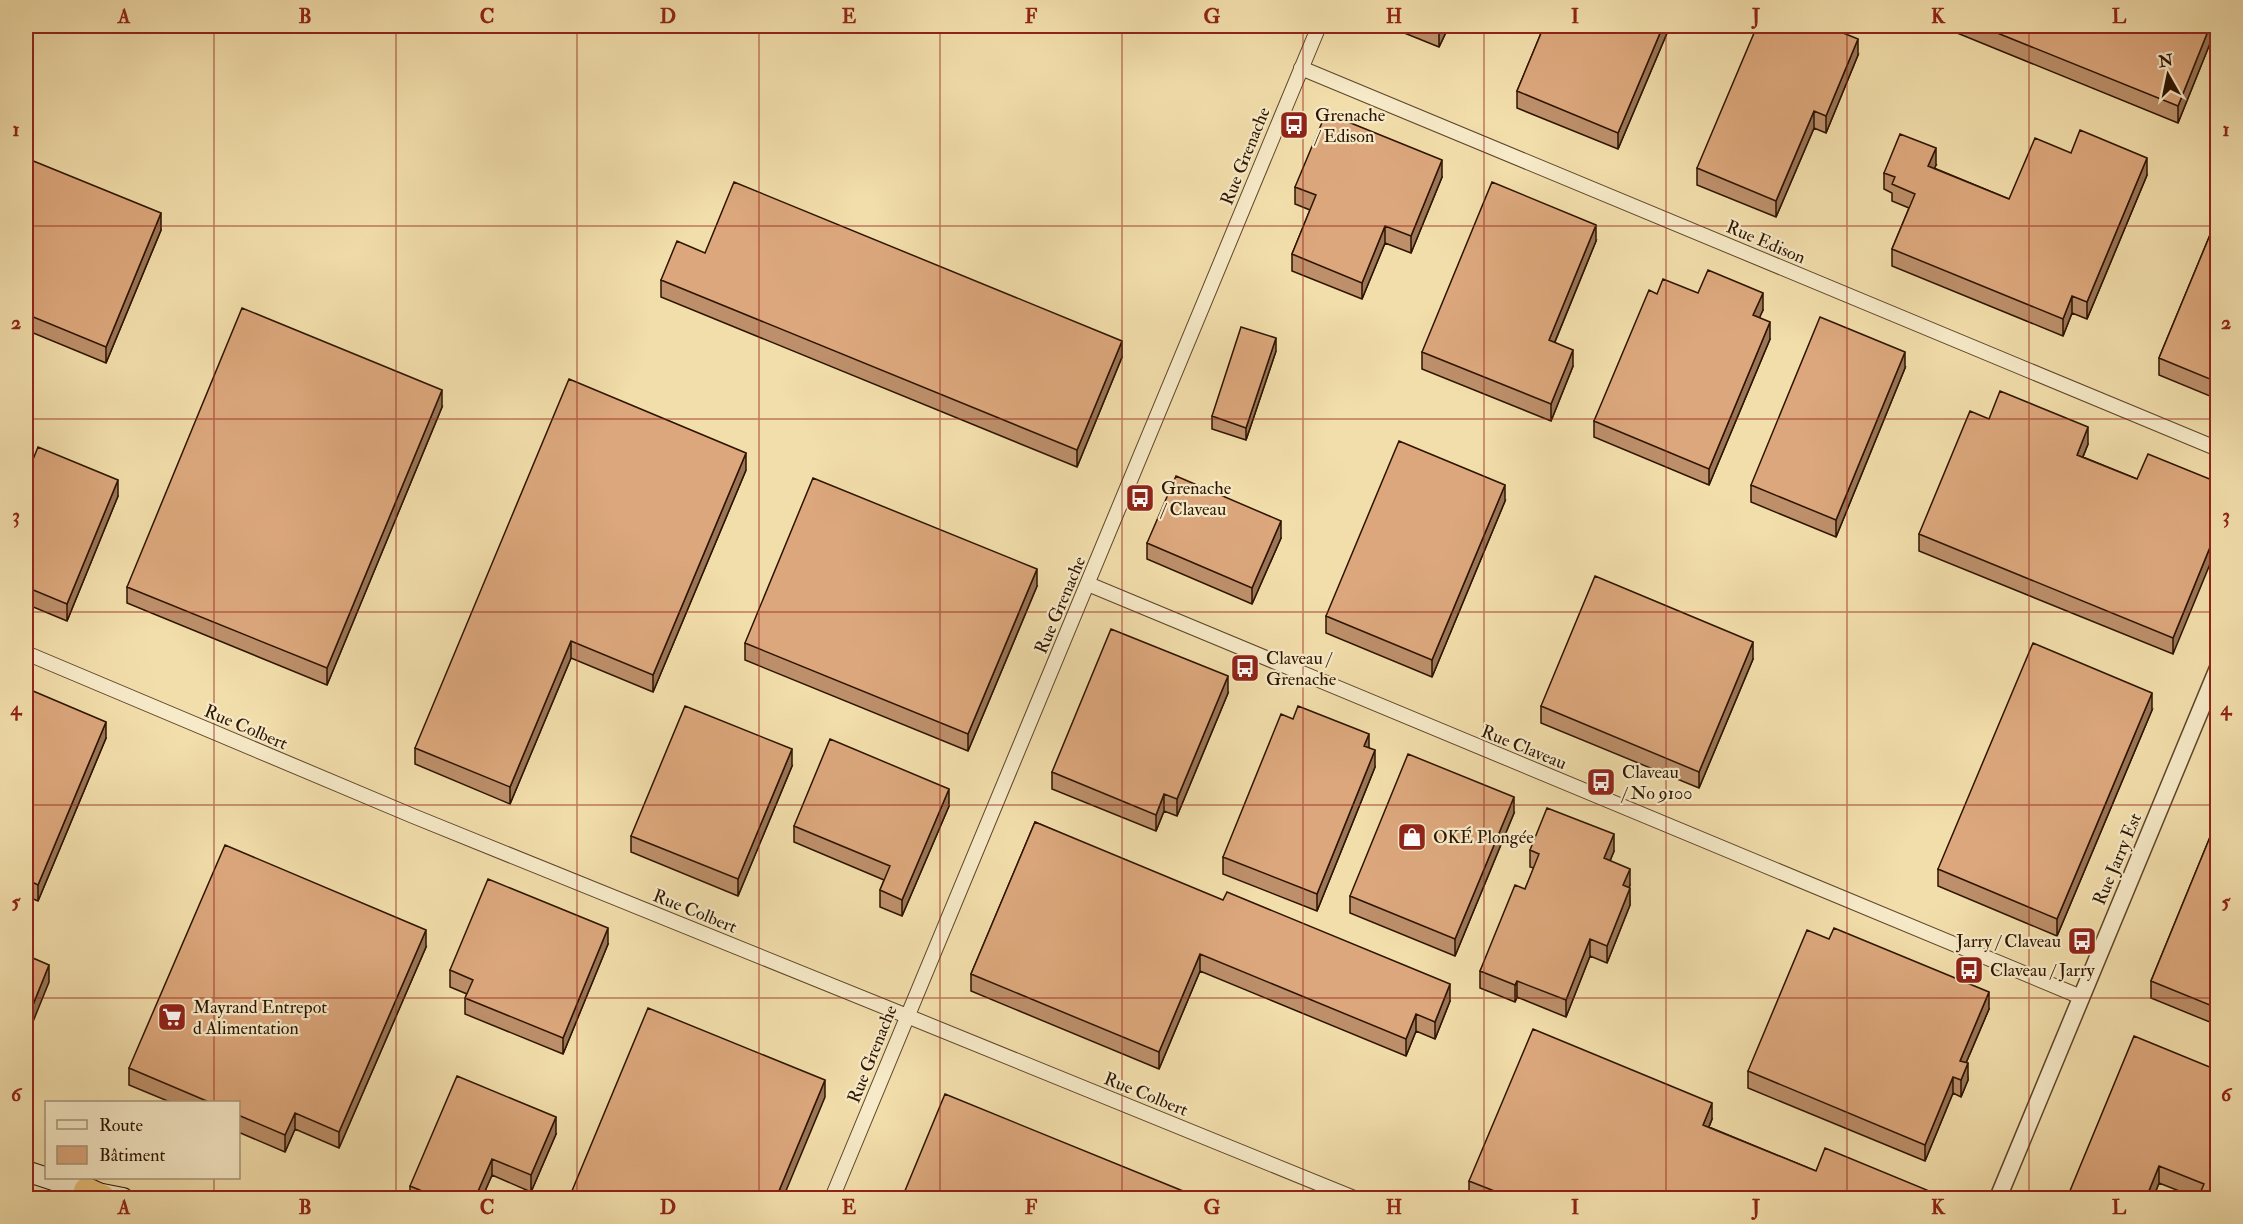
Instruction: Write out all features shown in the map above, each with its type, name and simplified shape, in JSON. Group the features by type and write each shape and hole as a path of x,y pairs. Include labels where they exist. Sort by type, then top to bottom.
{"main road":[{"path":"26,1171 45,1178"},
{"path":"49,1179 95,1195 123,1198"}],"street":[{"name":"Rue Grenache","path":"832,1198 1319,26"},
{"name":"Rue Edison","path":"1301,68 2217,449"},
{"name":"Rue Claveau","path":"1088,584 2081,997"},
{"name":"Rue Colbert","path":"26,652 413,816 1354,1198"},
{"name":"Rue Jarry Est","path":"1998,1198 2217,668"}],"building":[{"path":"1427,26 1442,26 1439,31"},
{"path":"1544,26 1663,26 1618,133 1517,91"},
{"path":"1757,26 1826,26 1858,39 1826,116 1814,111 1776,201 1697,168"},
{"path":"1980,26 2210,26 2178,106"},
{"path":"1326,113 1442,160 1411,236 1385,226 1362,283 1292,254 1316,195 1295,187"},
{"path":"2080,130 2147,158 2087,302 2072,296 2063,319 1892,249 1915,194 1892,184 1895,177 1884,173 1900,134 1936,148 1928,166 2009,199 2035,138 2071,153"},
{"path":"26,158 161,213 106,347 26,314"},
{"path":"734,182 1122,341 1077,450 661,280 677,241 705,253"},
{"path":"1492,182 1596,225 1549,340 1573,350 1551,404 1422,352"},
{"path":"2217,218 2217,382 2159,358"},
{"path":"1708,270 1763,293 1753,315 1770,322 1709,469 1594,421 1649,290 1657,294 1663,279 1698,293"},
{"path":"242,308 442,390 327,668 127,587"},
{"path":"1820,317 1905,352 1836,520 1751,485"},
{"path":"1241,327 1276,338 1246,428 1212,416"},
{"path":"569,379 746,453 653,675 571,641 510,787 415,748"},
{"path":"2000,391 2088,427 2077,455 2137,479 2148,454 2217,482 2217,530 2173,638 1919,534 1970,411 1989,419"},
{"path":"1399,441 1505,485 1432,660 1326,616"},
{"path":"38,447 118,480 67,604 26,587 26,477"},
{"path":"1176,476 1281,521 1252,588 1147,543"},
{"path":"813,478 1037,569 968,734 745,643"},
{"path":"1595,576 1753,642 1699,772 1541,706"},
{"path":"1111,629 1228,676 1177,799 1164,794 1156,815 1052,772"},
{"path":"2033,643 2152,693 2057,919 1938,869"},
{"path":"26,688 106,722 38,885 26,879"},
{"path":"685,706 792,749 738,879 631,836"},
{"path":"1298,706 1369,734 1364,746 1375,750 1317,894 1223,857 1281,714 1293,719"},
{"path":"830,739 949,789 902,900 880,890 890,866 794,826"},
{"path":"1408,754 1514,797 1455,939 1350,896"},
{"path":"1547,808 1614,834 1604,858 1630,869 1623,885 1630,888 1607,946 1590,939 1566,1000 1517,981 1515,985 1480,971 1515,885 1525,889 1539,854 1530,850"},
{"path":"2217,820 2217,1008 2151,981"},
{"path":"1035,822 1223,900 1227,892 1450,984 1435,1022 1416,1014 1406,1039 1200,954 1159,1052 971,974"},
{"path":"225,845 426,930 339,1132 295,1113 285,1135 240,1116 240,1101 207,1101 129,1068"},
{"path":"488,879 608,928 563,1038 465,998 473,980 450,970"},
{"path":"1834,928 1989,992 1960,1061 1968,1063 1961,1080 1953,1077 1925,1145 1748,1071 1807,930 1829,939"},
{"path":"26,955 49,965 26,1022"},
{"path":"648,1008 825,1080 776,1198 569,1198"},
{"path":"1533,1029 1712,1103 1703,1125 1816,1171 1825,1148 1939,1195 1937,1198 1512,1198 1469,1181"},
{"path":"2134,1036 2217,1070 2217,1198 2198,1198 2204,1184 2159,1166 2146,1198 2067,1198"},
{"path":"457,1076 556,1117 531,1175 492,1159 475,1198 439,1198 410,1186"},
{"path":"945,1094 1183,1191 1180,1198 902,1198"}],"place":[{"name":"Grenache / Edison","path":"1294,125"},
{"name":"Grenache / Claveau","path":"1140,498"},
{"name":"Claveau / Grenache","path":"1245,668"},
{"name":"Claveau / No 9100","path":"1601,782"},
{"name":"OKÉ Plongée","path":"1412,837"},
{"name":"Jarry / Claveau","path":"2082,941"},
{"name":"Claveau / Jarry","path":"1969,970"},
{"name":"Mayrand Entrepot d Alimentation","path":"172,1017"}]}
